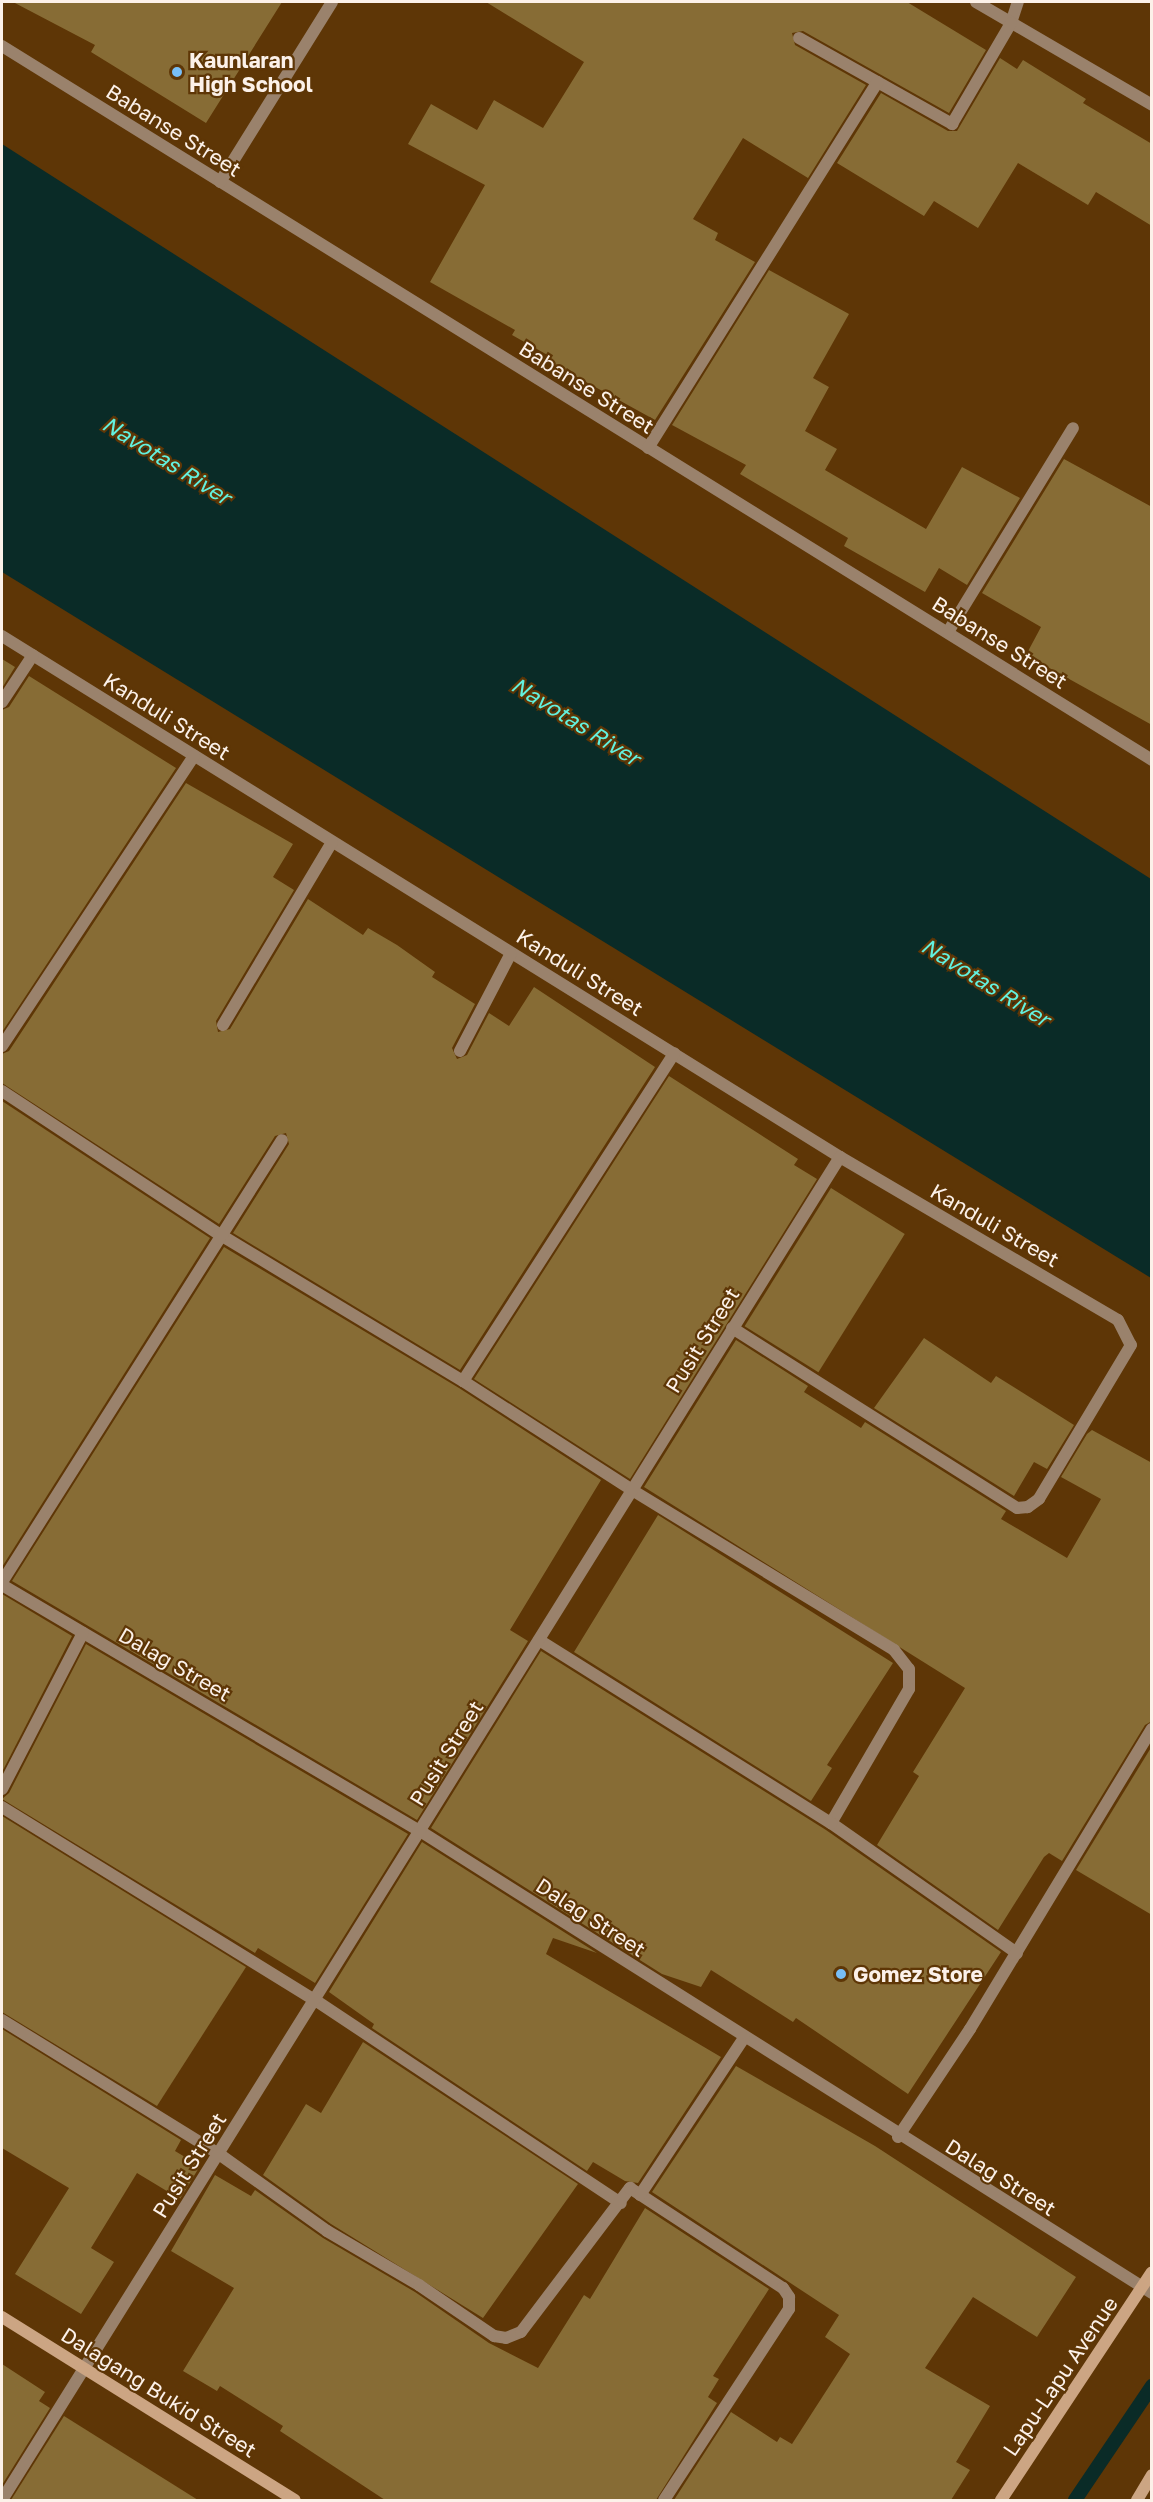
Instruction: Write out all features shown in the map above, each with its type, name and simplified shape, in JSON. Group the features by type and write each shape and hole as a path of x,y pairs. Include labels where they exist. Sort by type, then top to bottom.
{"main road":[{"name":"Lapu-Lapu Avenue","path":"1000,2500 1147,2290 1152,2272"},
{"name":"Dalagang Bukid Street","path":"2,2317 295,2500"},
{"path":"1137,2500 1152,2475"}],"street":[{"path":"220,182 332,2"},
{"path":"976,2 1152,105"},
{"path":"799,38 952,124 1011,23 1018,2"},
{"name":"Babanse Street","path":"2,46 1152,760"},
{"path":"648,448 878,82"},
{"path":"948,632 1073,428"},
{"name":"Kanduli Street","path":"2,636 840,1157 1118,1320 1131,1345 1039,1499 1028,1507 1017,1508 732,1328"},
{"path":"2,702 33,655"},
{"path":"2,1046 194,756"},
{"path":"223,1025 332,842"},
{"path":"460,1051 511,953"},
{"path":"463,1381 674,1053"},
{"path":"2,1091 219,1234 463,1381 632,1490 894,1650 909,1669 909,1689 903,1703 831,1823"},
{"path":"2,1583 219,1234 282,1140"},
{"name":"Pusit Street","path":"2,2500 840,1157"},
{"name":"Dalag Street","path":"2,1583 420,1831 898,2136 1147,2290"},
{"path":"2,1790 83,1633"},
{"path":"539,1640 831,1823 1017,1953"},
{"path":"898,2136 1017,1953 1152,1729"},
{"path":"2,1807 315,2000 621,2203"},
{"path":"2,2020 219,2154 327,2231 419,2284 494,2336 506,2338 521,2332 621,2203 630,2188 783,2288 789,2297 789,2309 664,2500"},
{"path":"640,2195 744,2038"}],"water":[{"name":"Navotas River","path":"2,144 1151,879 1151,1278 2,572"}],"building":[{"name":"Kaunlaran High School","path":"13,2 282,2 206,123 91,52 95,45"},
{"path":"486,2 907,2 986,50 949,113 803,31 792,33 795,45 866,85 808,178 743,138 693,219 718,233 715,240 755,262 655,420 548,361 551,357 512,335 515,330 430,282 485,185 408,144 431,104 477,130 494,100 543,128 584,62"},
{"path":"1000,58 1017,69 1023,60 1086,99 1083,103 1152,144 1152,226 1096,192 1088,205 1018,163 978,228 934,201 924,216 837,163 881,93 948,131 957,131"},
{"path":"769,270 849,314 813,378 829,387 805,431 837,449 825,470 926,529 962,467 1020,498 967,585 939,568 925,592 844,546 848,538 740,474 746,465 672,425"},
{"path":"1064,459 1152,507 1152,725 1026,655 1041,627 982,593"},
{"path":"2,659 15,667 2,688"},
{"path":"29,676 176,768 2,1032 2,710 9,707"},
{"path":"186,783 293,844 273,877 294,890 216,1021 218,1032 230,1029 308,899 363,935 368,928 397,945 435,972 432,977 475,1004 452,1048 457,1059 467,1055 489,1013 509,1026 534,987 655,1067 460,1370 233,1233 289,1144 286,1133 275,1136 219,1224 2,1083 2,1054 9,1051"},
{"path":"669,1076 798,1159 794,1165 817,1179 630,1479 474,1379"},
{"path":"2,1101 210,1238 2,1567"},
{"path":"831,1188 905,1234 818,1372 745,1326"},
{"path":"224,1247 459,1388 601,1480 510,1630 528,1641 417,1820 12,1581"},
{"path":"924,1338 991,1383 996,1376 1074,1425 1047,1469 1034,1462 1014,1496 874,1408"},
{"path":"736,1340 808,1386 804,1392 861,1428 865,1422 1006,1511 1001,1519 1067,1558 1101,1499 1061,1477 1087,1434 1092,1430 1152,1463 1152,1721 1145,1725 1062,1861 1049,1853 1044,1857 998,1930 877,1845 919,1776 913,1772 965,1688 644,1487"},
{"path":"658,1515 893,1663 827,1765 832,1768 811,1801 574,1652"},
{"path":"2,1594 72,1636 2,1772"},
{"path":"86,1644 408,1834 315,1983 258,1948 255,1953 2,1799 9,1793"},
{"path":"541,1651 826,1830 1001,1952 908,2094 796,2018 793,2022 711,1970 701,1987 662,1974 431,1828"},
{"path":"1152,1746 1152,1915 1076,1870"},
{"path":"2,1816 246,1967 157,2106 2,2012"},
{"path":"422,1842 597,1953 553,1938 546,1954 721,2057 638,2183 625,2181 593,2162 587,2171 372,2028 374,2024 329,1992"},
{"path":"2,2029 181,2140 175,2151 200,2166 180,2199 137,2173 91,2248 114,2262 81,2314 15,2274 69,2188 2,2148"},
{"path":"363,2042 578,2184 483,2318 331,2224 263,2175 306,2104 321,2113"},
{"path":"736,2066 875,2146 1076,2277 1037,2337 973,2297 925,2368 990,2406 956,2462 970,2470 951,2500 674,2500 731,2412 777,2442 780,2437 792,2444 850,2354 825,2337 839,2315 652,2192"},
{"path":"215,2175 251,2196 255,2190 323,2238 415,2292 489,2343 538,2368 584,2295 590,2299 645,2208 769,2289 713,2376 719,2379 708,2397 717,2403 656,2500 385,2500 280,2431 283,2426 220,2386 217,2391 183,2371 234,2288 171,2251"},
{"path":"2,2364 45,2392 39,2401 50,2408 2,2485"},
{"path":"64,2416 198,2500 11,2500"}],"waterway":[{"path":"1075,2500 1152,2386"}],"place":[{"name":"Kaunlaran High School","path":"177,72"},
{"name":"Gomez Store","path":"841,1974"}]}
